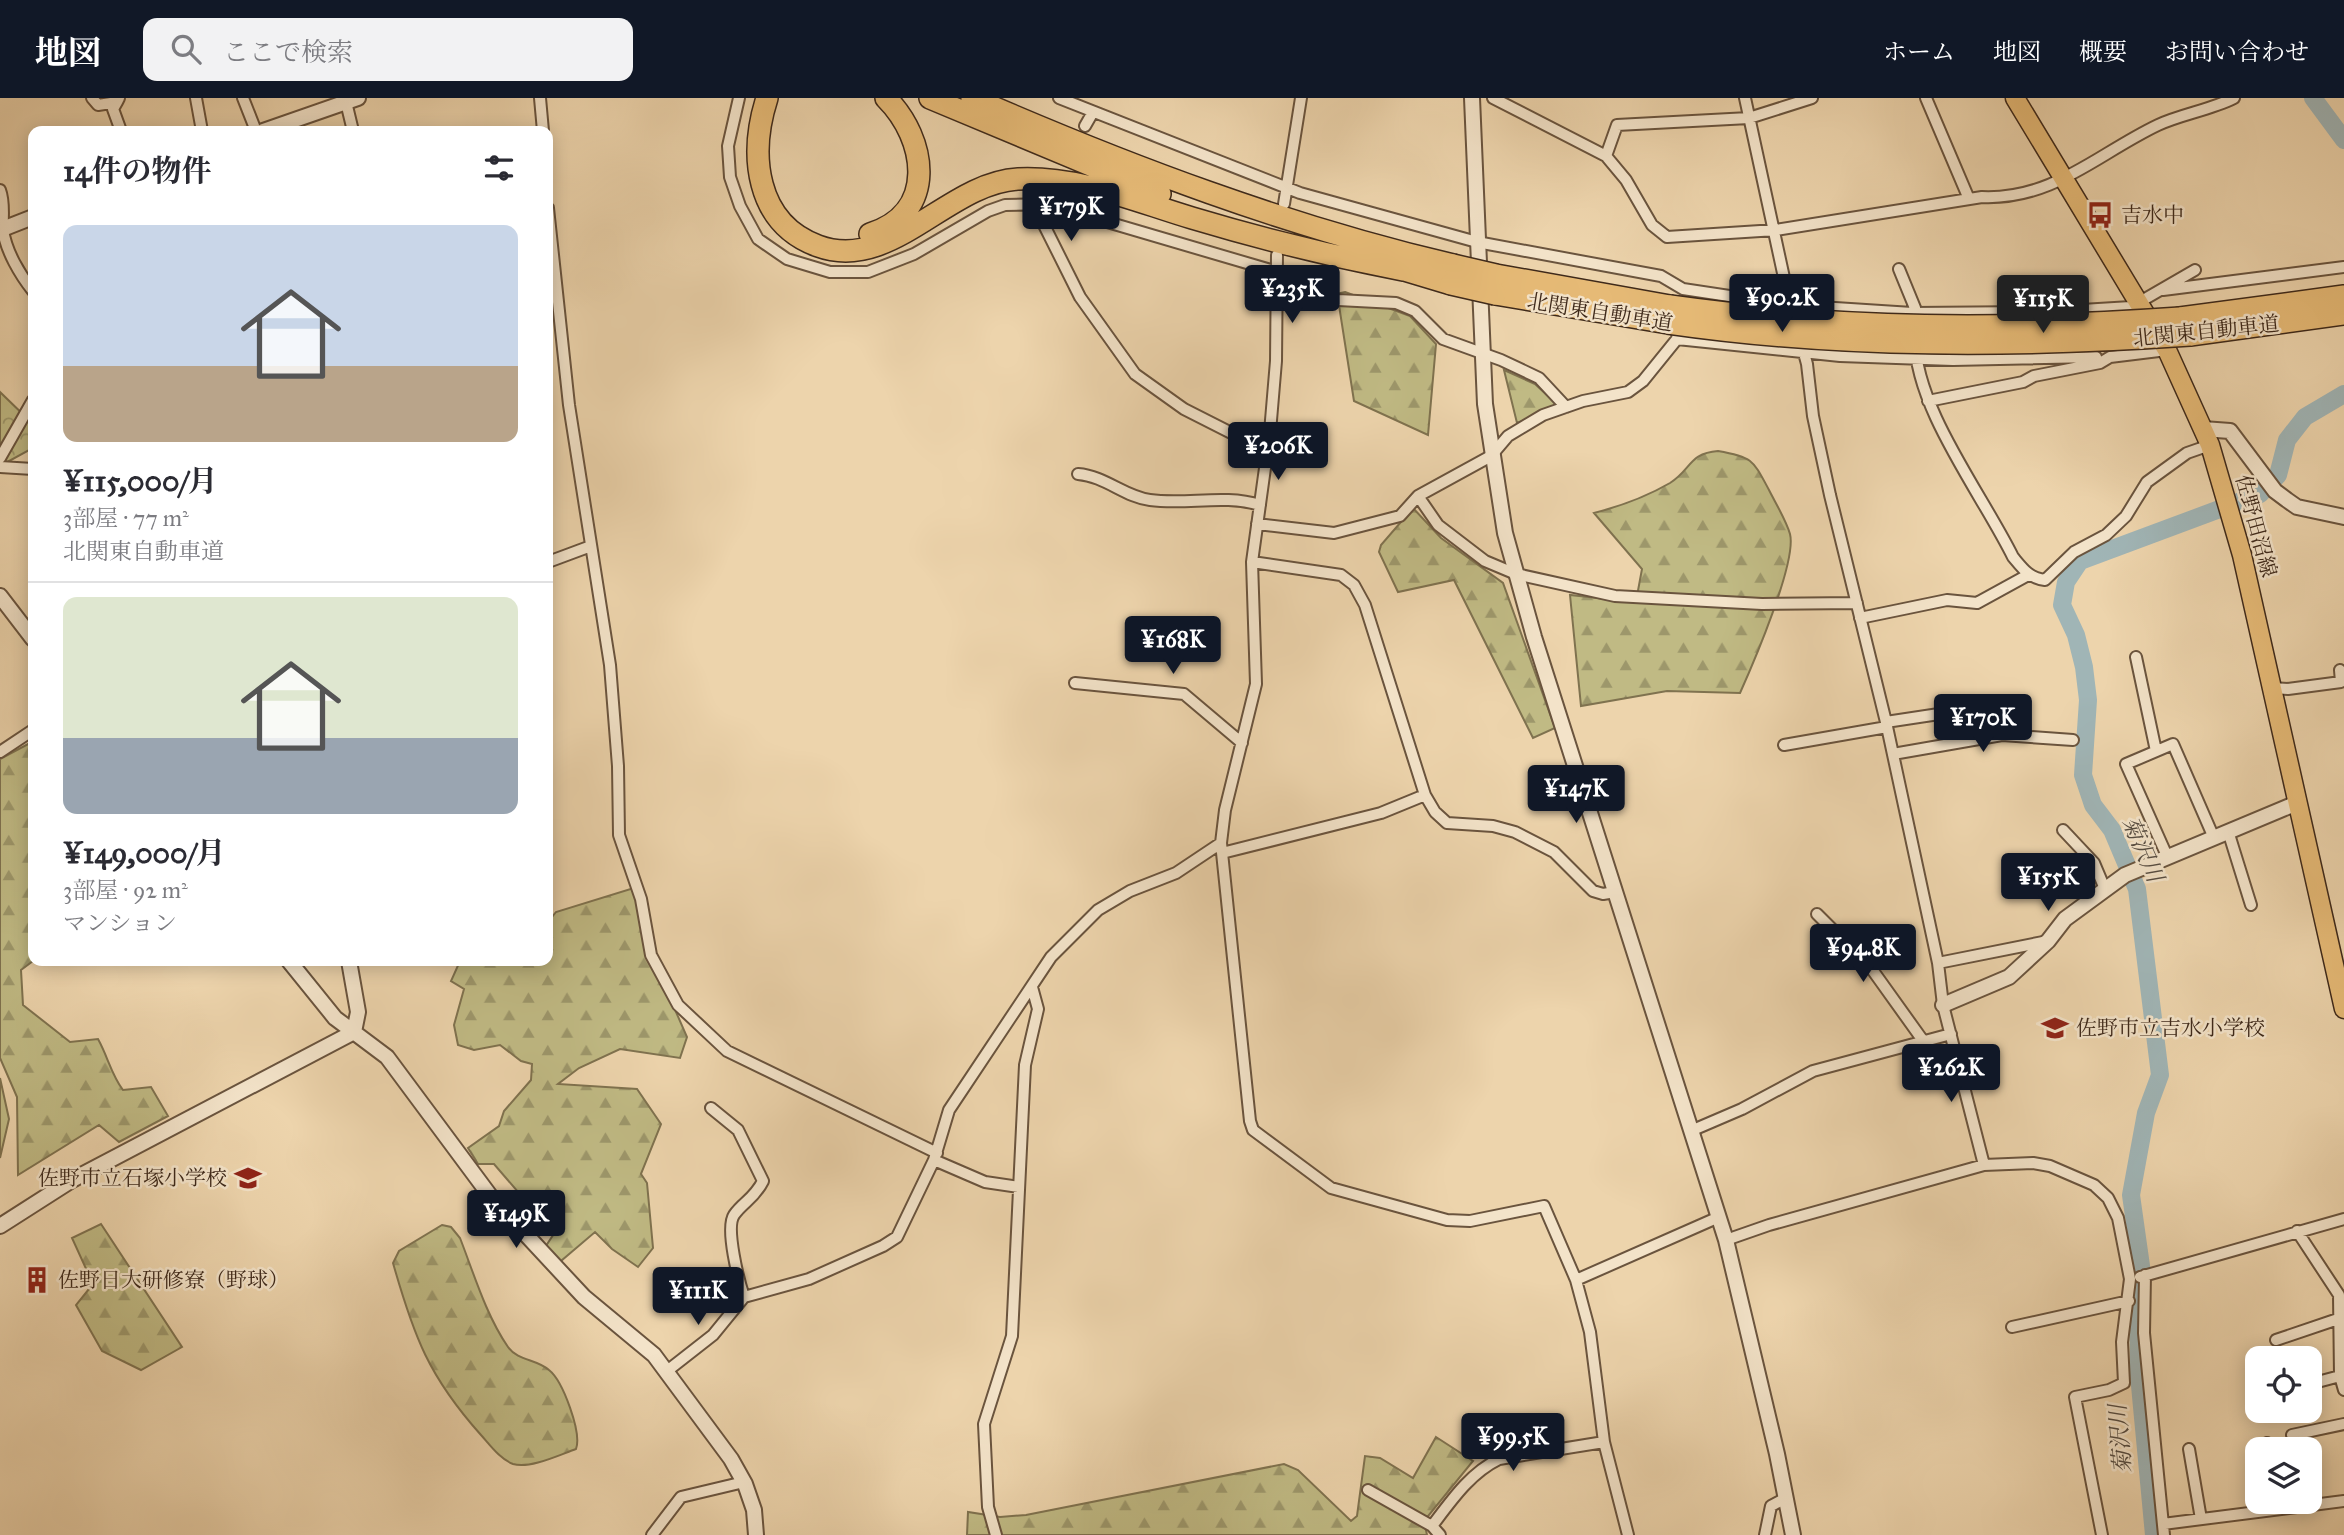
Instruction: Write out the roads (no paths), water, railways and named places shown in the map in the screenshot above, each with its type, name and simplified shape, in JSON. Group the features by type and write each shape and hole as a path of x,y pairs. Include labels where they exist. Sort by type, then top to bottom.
{"highway":[{"path":"766,98 757,144 762,188 783,224 820,247 850,250 880,244 971,191 1014,179 1045,179 1089,187 1309,252 1403,270"},
{"path":"779,98 771,131 770,156 774,182 782,199 802,224 815,232 843,238 876,232 891,223 904,212 919,181 920,167 914,135 886,98"},
{"name":"北関東自動車道","path":"930,98 1138,186 1260,227 1403,270 1452,274"},
{"name":"北関東自動車道","path":"972,98 1203,191 1452,274 1672,323 1801,321 1926,327 2185,326 2344,314"},
{"path":"999,98 1142,159 1203,191"},
{"name":"北関東自動車道","path":"2185,326 2344,296"}],"main road":[{"name":"佐野田沼線","path":"2015,98 2140,302 2167,350 2206,437 2242,555 2344,1009"}],"street":[{"path":"92,98 98,104 118,100"},
{"path":"196,98 201,126"},
{"path":"243,98 254,126"},
{"path":"540,98 543,126"},
{"path":"739,98 728,146 730,177 740,206 758,239 787,259 830,272 868,272 914,254 988,211 1005,205 1046,204 1274,271"},
{"path":"1059,98 1077,101 1093,112 1287,188 1478,242 1661,276 1683,289 1789,305 1916,313 2028,313 2131,307 2196,270"},
{"path":"1284,204 1301,98"},
{"path":"1472,98 1481,352 1491,456 1516,574 1726,1240 1793,1535"},
{"path":"1493,98 1606,156 1626,180 1652,225 1667,237 1776,230 1969,199 2025,194 2048,188 2160,124 2234,98"},
{"path":"1745,98 1776,230 1789,305 1804,353 1813,416 1893,754 1938,963 1943,1005 1984,1165"},
{"path":"1606,156 1617,125 1749,118 1812,98"},
{"path":"1926,98 1969,199"},
{"path":"118,100 113,109 119,126"},
{"path":"277,126 352,100 354,126"},
{"path":"1085,126 1093,112"},
{"path":"0,190 4,200 1,229 20,274 28,284"},
{"path":"1054,190 1041,215 1043,223 1080,297 1135,374 1184,409 1257,446 1265,456"},
{"path":"1,229 28,219"},
{"path":"1277,255 1274,271 1276,361 1252,562 1255,684 1221,846 1253,1130 1331,1188 1447,1220 1470,1221 1544,1206 1576,1280 1590,1332 1604,1442 1628,1535"},
{"path":"553,263 560,339 610,665 618,766 619,835 641,899 651,955 678,1005 727,1051 985,1181 1018,1186"},
{"path":"2159,291 2344,267"},
{"path":"1899,269 1916,313 1915,359 1928,401 2013,557 2028,575 2045,580 2074,552 2106,536 2126,516 2147,482 2206,437 2230,431 2275,491 2287,500 2297,507 2344,516"},
{"path":"1275,288 1338,300 1395,303 1415,311 1443,339 1481,352 1539,378 1566,407"},
{"path":"1256,524 1322,533 1359,529 1400,516 1418,496 1491,456 1508,436 1543,415 1628,392 1643,381 1672,323 1683,289"},
{"path":"2089,310 2088,334 2098,360"},
{"path":"2028,313 2028,358"},
{"path":"1672,323 1804,353 1915,359 2098,360"},
{"path":"553,341 560,339"},
{"path":"1928,401 2110,357 2167,350"},
{"path":"0,458 28,409"},
{"path":"0,467 28,469"},
{"path":"1078,474 1100,478 1149,500 1229,499 1260,505"},
{"path":"1418,496 1438,525 1485,561 1516,574 1615,596 1762,604 1857,603"},
{"path":"553,560 591,546"},
{"path":"1252,562 1341,575 1354,585 1365,605 1425,794 1435,813 1447,823 1493,826 1515,832 1553,852 1593,891 1603,894 1615,892"},
{"path":"1860,618 1947,600 1977,603 2028,575"},
{"path":"0,596 28,632"},
{"path":"2136,657 2156,751"},
{"path":"2272,688 2288,689 2341,682 2340,670"},
{"path":"1075,683 1184,694 1242,743"},
{"path":"1784,745 2005,704"},
{"path":"0,752 28,733"},
{"path":"1893,754 2002,735 2073,740"},
{"path":"2167,856 2126,764 2173,744 2214,838"},
{"path":"1221,846 1226,852 1381,813 1414,802 1425,794"},
{"path":"1943,1005 2009,977 2048,941 2065,919 2125,875 2297,803"},
{"path":"2063,830 2094,863 2105,889"},
{"path":"2228,831 2251,905"},
{"path":"667,1371 713,1335 744,1297 809,1279 897,1237 935,1156 950,1110 1051,957 1098,910 1130,891 1176,873 1221,846"},
{"path":"1817,914 1871,968 1924,1042"},
{"path":"1938,963 2048,941"},
{"path":"293,966 335,1018 387,1057 491,1197 584,1297 636,1339 667,1371 731,1459 744,1482 754,1510 756,1535"},
{"path":"350,966 358,1012 354,1032"},
{"path":"996,1535 989,1507 984,1424 1012,1336 1024,1065 1038,1009 1031,987"},
{"path":"0,1226 72,1180 354,1032"},
{"path":"1693,1130 1742,1109 1813,1070 1951,1034"},
{"path":"711,1108 738,1130 764,1181 755,1197 734,1215 730,1227 744,1297"},
{"path":"1726,1240 1769,1225 1984,1165 2033,1163 2094,1185 2108,1198 2118,1217 2130,1279 2122,1342 2124,1383 2109,1390 2075,1397 2102,1535"},
{"path":"1576,1280 1719,1217"},
{"path":"2130,1279 2344,1219"},
{"path":"2297,1231 2339,1295 2340,1376 2344,1390"},
{"path":"2145,1275 2144,1333 2164,1530 2201,1519 2245,1511"},
{"path":"2012,1327 2129,1301"},
{"path":"2276,1340 2338,1319"},
{"path":"2322,1381 2340,1376"},
{"path":"2292,1435 2344,1424"},
{"path":"1432,1526 1486,1465 1499,1460 1604,1442"},
{"path":"2189,1449 2201,1519"},
{"path":"652,1535 681,1497 744,1482"},
{"path":"1368,1490 1432,1526 1440,1535"},
{"path":"1765,1535 1771,1506 1786,1498"},
{"path":"2322,1502 2344,1501"}],"waterway":[{"name":"菊沢川","path":"2313,98 2344,140"},
{"name":"菊沢川","path":"2154,1535 2139,1375 2138,1295 2142,1273 2131,1195 2146,1113 2160,1075 2137,889 2112,830 2093,805 2083,775 2088,700 2084,667 2076,635 2062,605 2066,582 2080,561 2260,494 2278,475 2287,440 2305,417 2344,394"}],"place":[{"name":"吉水中","path":"2100,215"},
{"name":"佐野市立吉水小学校","path":"2055,1028"},
{"name":"佐野市立石塚小学校","path":"248,1178"},
{"name":"佐野日大研修寮（野球）","path":"37,1280"}]}
